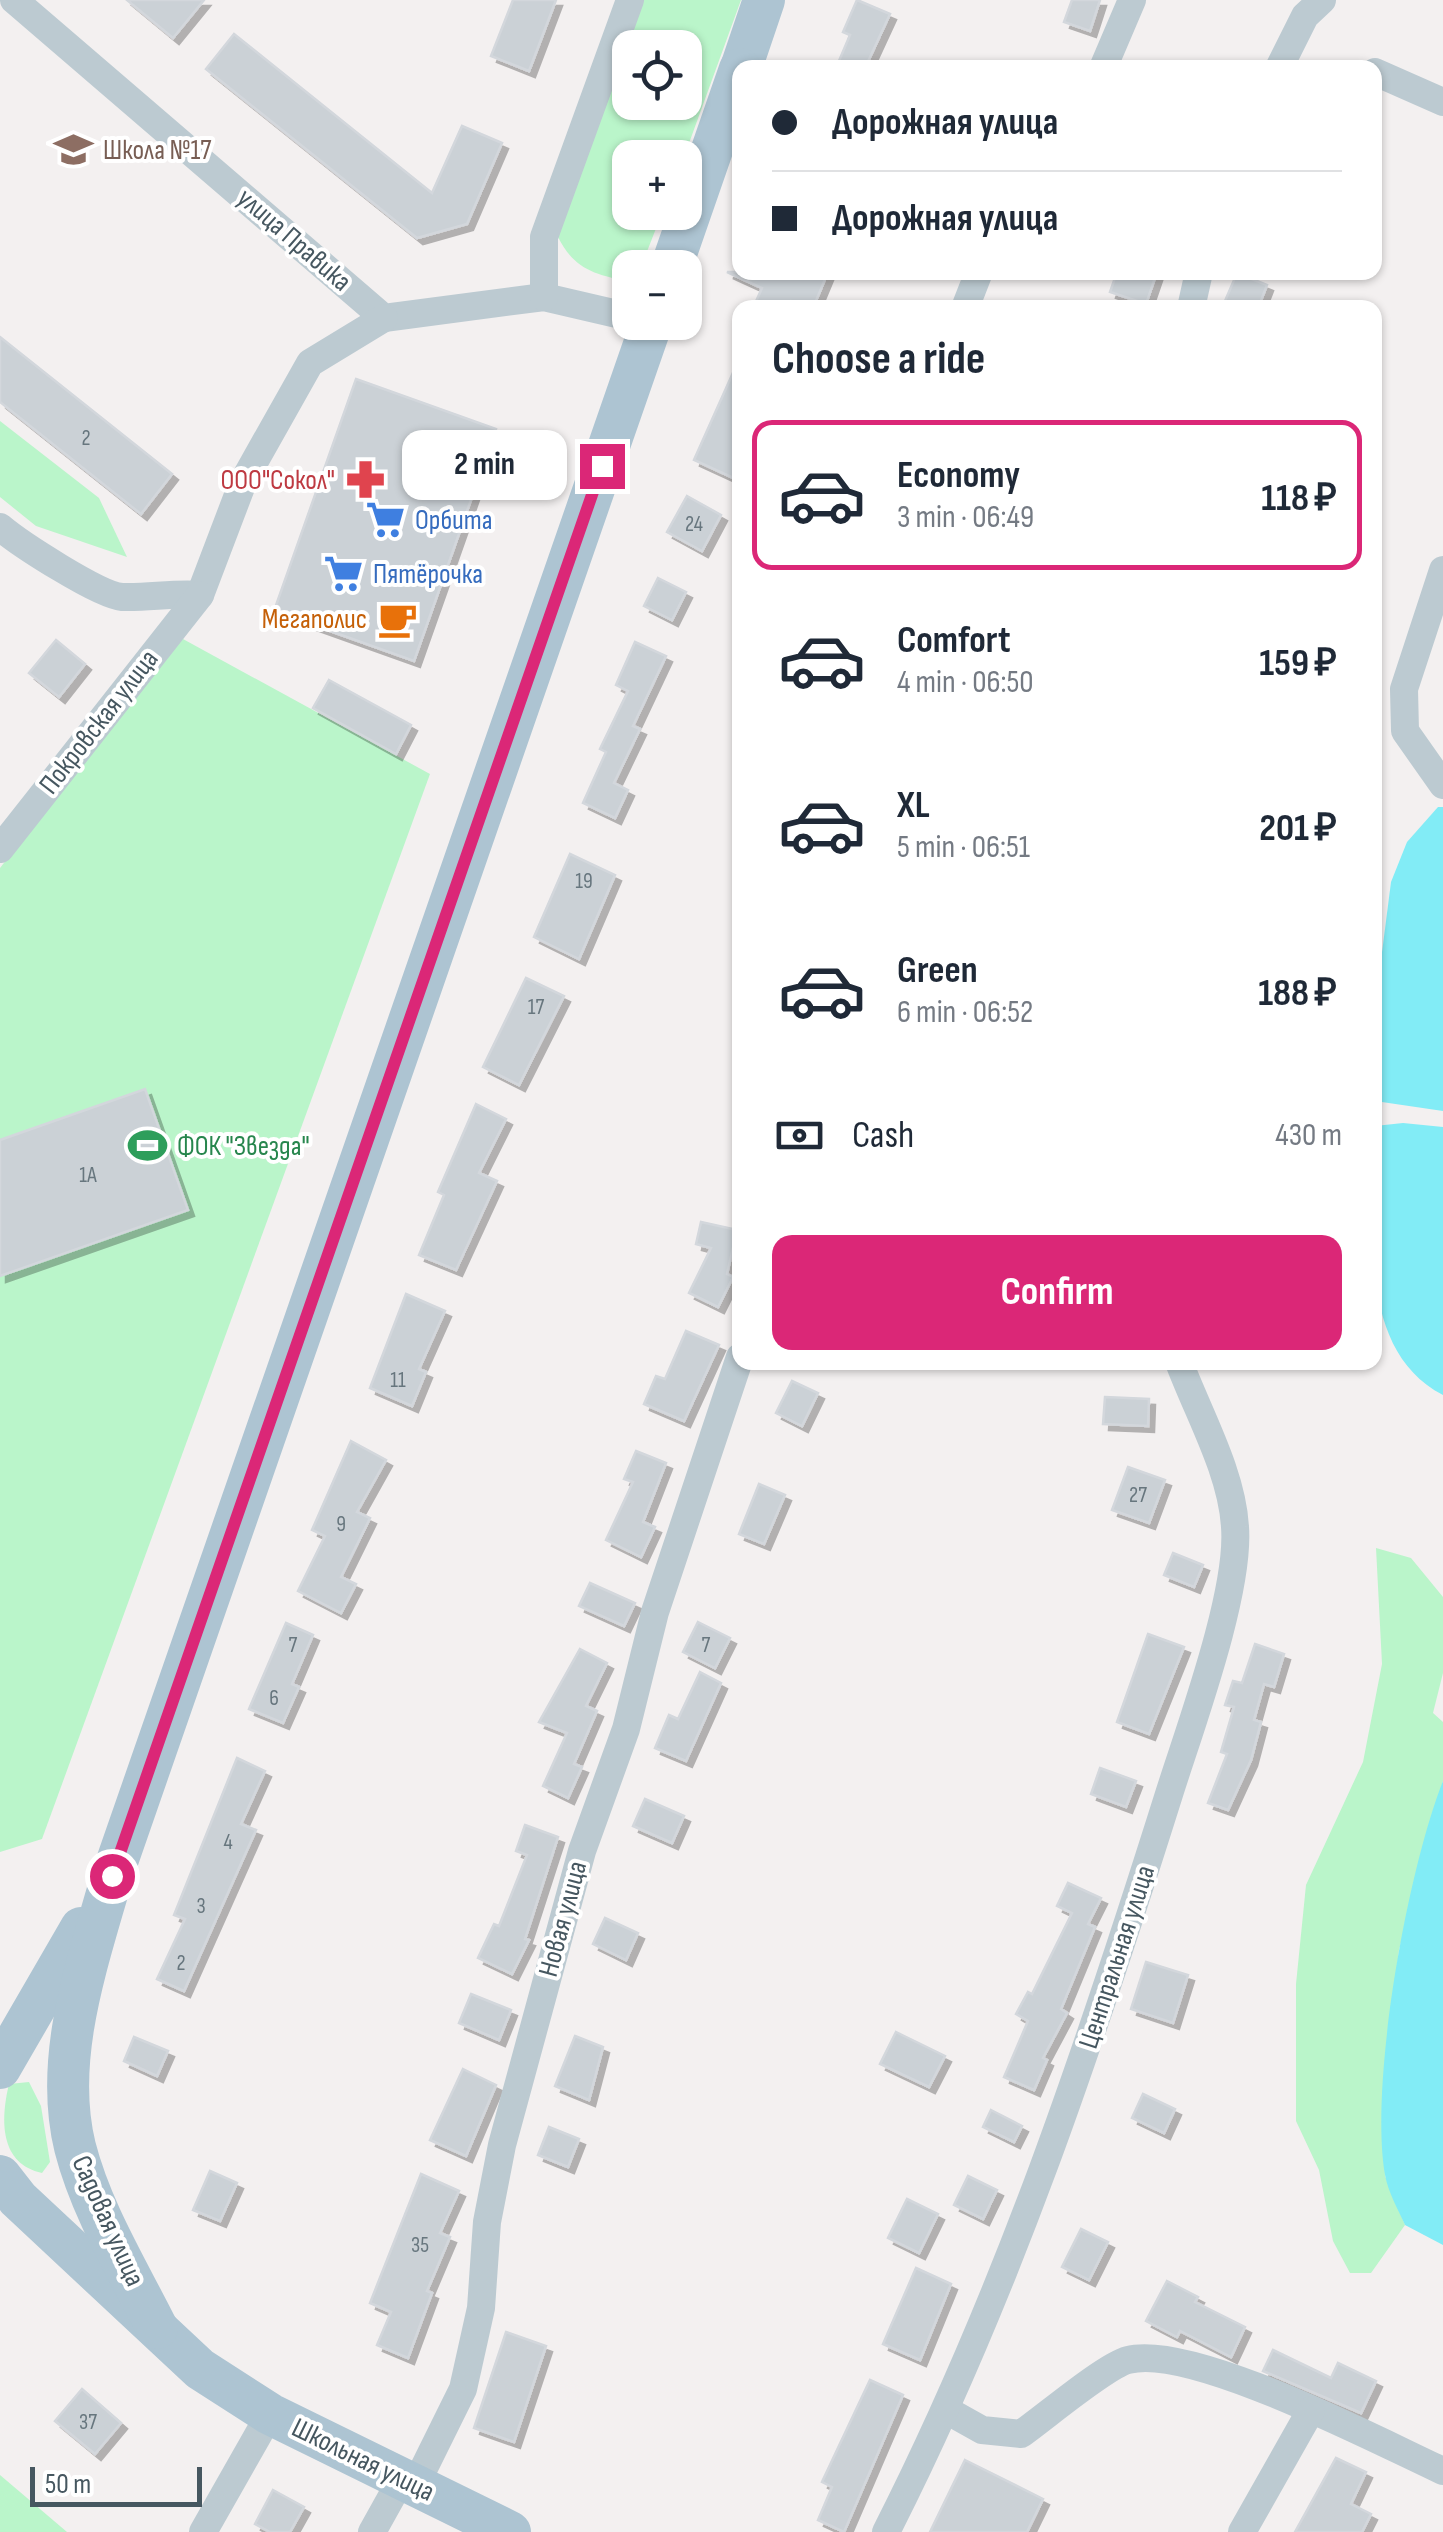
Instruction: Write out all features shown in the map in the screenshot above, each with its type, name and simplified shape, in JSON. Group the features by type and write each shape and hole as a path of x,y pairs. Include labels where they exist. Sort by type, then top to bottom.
{"main road":[{"path":"743,60 764,0"},
{"path":"677,250 732,91"},
{"path":"5,2182 36,2190 57,2178 71,2121 71,2036 112,1876 646,340"},
{"path":"71,2121 30,2065 4,2061 112,1876"},
{"name":"Садовая улица","path":"71,2121 92,2195 157,2328"},
{"name":"Садовая улица","path":"5,2182 200,2369 270,2414"},
{"name":"Школьная улица","path":"270,2414 510,2532"}],"street":[{"name":"улица Правика","path":"14,0 384,318"},
{"path":"544,297 544,237 630,0"},
{"path":"1106,60 1132,0"},
{"path":"1282,60 1305,12"},
{"path":"1382,75 1443,102"},
{"path":"384,318 544,297 612,314"},
{"name":"Покровская улица","path":"0,849 200,595 244,482 310,363 384,318"},
{"path":"0,528 23,546 118,597 168,592 200,595"},
{"path":"1443,570 1404,688 1404,731 1443,785"},
{"name":"Новая улица","path":"408,2483 464,2390 481,2308 487,2222 512,2108 582,1851 626,1729 655,1612 736,1370"},
{"name":"Центральная улица","path":"886,2532 948,2411 1020,2238 1067,2111 1199,1701 1232,1571 1236,1528 1228,1492 1182,1370"},
{"path":"948,2411 982,2430 1021,2434 1126,2360 1170,2357 1311,2410 1443,2470"},
{"path":"1242,2532 1311,2410"},
{"path":"203,2532 270,2414"},
{"path":"372,2532 408,2483"}],"green space":[{"path":"643,0 741,0 702,107 702,30 632,30"},
{"path":"612,85 612,120 697,120 690,140 612,140 612,230 655,230 648,250 612,250 612,278 586,269 557,235"},
{"path":"0,421 99,498 127,557 36,526 0,497"},
{"name":"ФОК \"Звезда\"","path":"183,639 430,774 42,1839 0,1852 0,868 171,648"},
{"path":"1376,1548 1411,1558 1443,1597 1443,1673 1433,1713 1443,1722 1443,1781 1399,1950 1383,2099 1385,2176 1405,2225 1371,2273 1350,2273 1333,2241 1319,2170 1296,2121 1296,1984 1306,1885 1363,1762 1382,1664"},
{"path":"29,2082 41,2106 50,2162 42,2173 18,2160 6,2139 4,2126 9,2084"},
{"path":"0,2475 67,2532 0,2532"}],"water":[{"path":"1438,807 1443,807 1443,1111 1382,1102 1382,952 1391,882 1407,842"},
{"path":"1382,1125 1443,1127 1443,1395 1414,1373 1394,1345 1382,1315"},
{"path":"1443,1781 1443,2245 1405,2225 1386,2181 1381,2135 1382,2087 1395,1976 1417,1867"}],"building":[{"path":"127,0 204,0 173,38"},
{"path":"513,0 556,0 529,71 491,56"},
{"path":"857,0 890,14 869,60 839,60 850,35 843,32"},
{"path":"1072,0 1100,0 1090,31 1064,22"},
{"path":"234,34 432,193 462,126 502,143 467,224 417,238 206,69"},
{"path":"744,280 825,280 816,300 757,300 762,288"},
{"path":"1114,280 1154,280 1147,300 1110,292"},
{"path":"1234,280 1254,280 1267,285 1261,300 1225,300"},
{"path":"0,337 172,474 141,514 0,402"},
{"path":"732,375 732,477 694,460"},
{"name":"Орбита","path":"356,379 496,429 414,661 274,611"},
{"path":"687,496 721,515 702,551 667,532"},
{"path":"658,578 686,592 672,620 644,606"},
{"path":"56,640 85,664 59,697 29,673"},
{"path":"635,642 666,656 633,726 640,729 614,783 628,790 615,818 583,803 606,752 600,749 628,691 616,685"},
{"path":"329,680 411,725 396,754 313,708"},
{"path":"570,854 615,875 579,959 534,937"},
{"path":"526,978 564,996 519,1085 483,1067"},
{"path":"145,1089 188,1210 0,1276 0,1140"},
{"path":"476,1104 506,1119 479,1173 497,1181 456,1270 419,1255 444,1195 438,1192"},
{"path":"701,1222 732,1229 727,1274 732,1279 718,1307 689,1293 711,1248 696,1244"},
{"path":"406,1294 445,1311 419,1369 426,1372 412,1406 370,1388"},
{"path":"686,1331 719,1345 684,1421 644,1404 656,1376 665,1379"},
{"path":"792,1381 818,1393 802,1426 776,1413"},
{"path":"1105,1397 1149,1399 1148,1426 1103,1424"},
{"path":"351,1441 386,1460 357,1512 370,1518 341,1577 356,1584 341,1613 298,1591 325,1536 312,1530"},
{"path":"636,1451 666,1463 643,1522 655,1527 641,1557 606,1540 633,1482 624,1479"},
{"path":"1128,1467 1165,1480 1149,1523 1112,1510"},
{"path":"759,1484 785,1495 764,1544 739,1534"},
{"path":"1173,1553 1203,1565 1194,1587 1164,1575"},
{"path":"590,1583 635,1603 624,1626 579,1606"},
{"path":"698,1622 730,1638 715,1668 683,1652"},
{"path":"286,1623 313,1635 292,1684 299,1687 283,1723 249,1709"},
{"path":"1148,1634 1184,1647 1149,1734 1117,1722"},
{"path":"1255,1644 1284,1654 1274,1687 1264,1684 1254,1720 1261,1722 1251,1760 1228,1810 1208,1803 1227,1754 1221,1752 1234,1707 1225,1705 1233,1681 1242,1683"},
{"path":"580,1649 607,1663 586,1706 597,1711 574,1764 582,1767 568,1798 543,1786 567,1733 539,1722"},
{"path":"700,1672 721,1683 686,1761 655,1748 669,1715 678,1719"},
{"path":"237,1758 265,1771 241,1824 256,1830 184,1991 157,1979 185,1919 174,1915"},
{"path":"1100,1768 1136,1781 1126,1807 1091,1794"},
{"path":"645,1799 684,1816 672,1843 633,1826"},
{"path":"525,1825 558,1837 525,1939 529,1940 512,1974 478,1958 494,1924 499,1926 527,1855 516,1851"},
{"path":"1068,1883 1101,1898 1088,1924 1095,1927 1061,2009 1067,2013 1043,2058 1047,2060 1034,2090 1004,2077 1028,2021 1016,2014 1028,1992 1032,1994 1072,1913 1057,1906"},
{"path":"605,1918 638,1933 626,1960 593,1944"},
{"path":"1146,1962 1188,1975 1173,2023 1131,2009"},
{"path":"471,1994 511,2010 499,2040 459,2023"},
{"path":"896,2032 945,2056 929,2087 880,2064"},
{"path":"575,2036 603,2047 589,2100 555,2086"},
{"path":"134,2037 168,2051 157,2076 124,2061"},
{"path":"463,2069 496,2085 466,2156 430,2140"},
{"path":"1143,2094 1175,2109 1164,2133 1132,2118"},
{"path":"991,2110 1022,2126 1014,2142 983,2127"},
{"path":"549,2127 579,2139 568,2167 538,2155"},
{"path":"210,2171 237,2183 220,2221 193,2210"},
{"path":"421,2174 459,2191 440,2233 450,2237 427,2291 432,2293 408,2358 377,2345 391,2312 370,2303"},
{"path":"968,2176 997,2190 983,2219 954,2205"},
{"path":"907,2199 938,2214 919,2253 888,2238"},
{"path":"1081,2229 1108,2242 1089,2280 1062,2267"},
{"path":"916,2268 951,2284 920,2360 883,2344"},
{"path":"1167,2281 1198,2297 1195,2302 1245,2327 1231,2357 1180,2331 1177,2337 1146,2321"},
{"path":"506,2332 546,2346 514,2442 474,2428"},
{"path":"1273,2350 1331,2378 1338,2363 1376,2381 1361,2413 1263,2371"},
{"path":"870,2380 903,2395 844,2532 818,2520 832,2487 822,2482"},
{"path":"82,2389 121,2423 95,2454 55,2421"},
{"path":"1336,2458 1366,2472 1351,2504 1371,2514 1362,2532 1295,2532"},
{"path":"965,2460 1043,2499 1027,2532 930,2532"},
{"path":"273,2490 304,2507 290,2532 270,2532 255,2524"}],"place":[{"name":"Школа №17","path":"73,150"},
{"name":"ООО\"Сокол\"","path":"365,480"},
{"name":"Орбита","path":"385,520"},
{"name":"Пятёрочка","path":"343,574"},
{"name":"Мегаполис","path":"397,619"},
{"name":"ФОК \"Звезда\"","path":"147,1146"}],"route":[{"path":"112,1876 602,466"}]}
